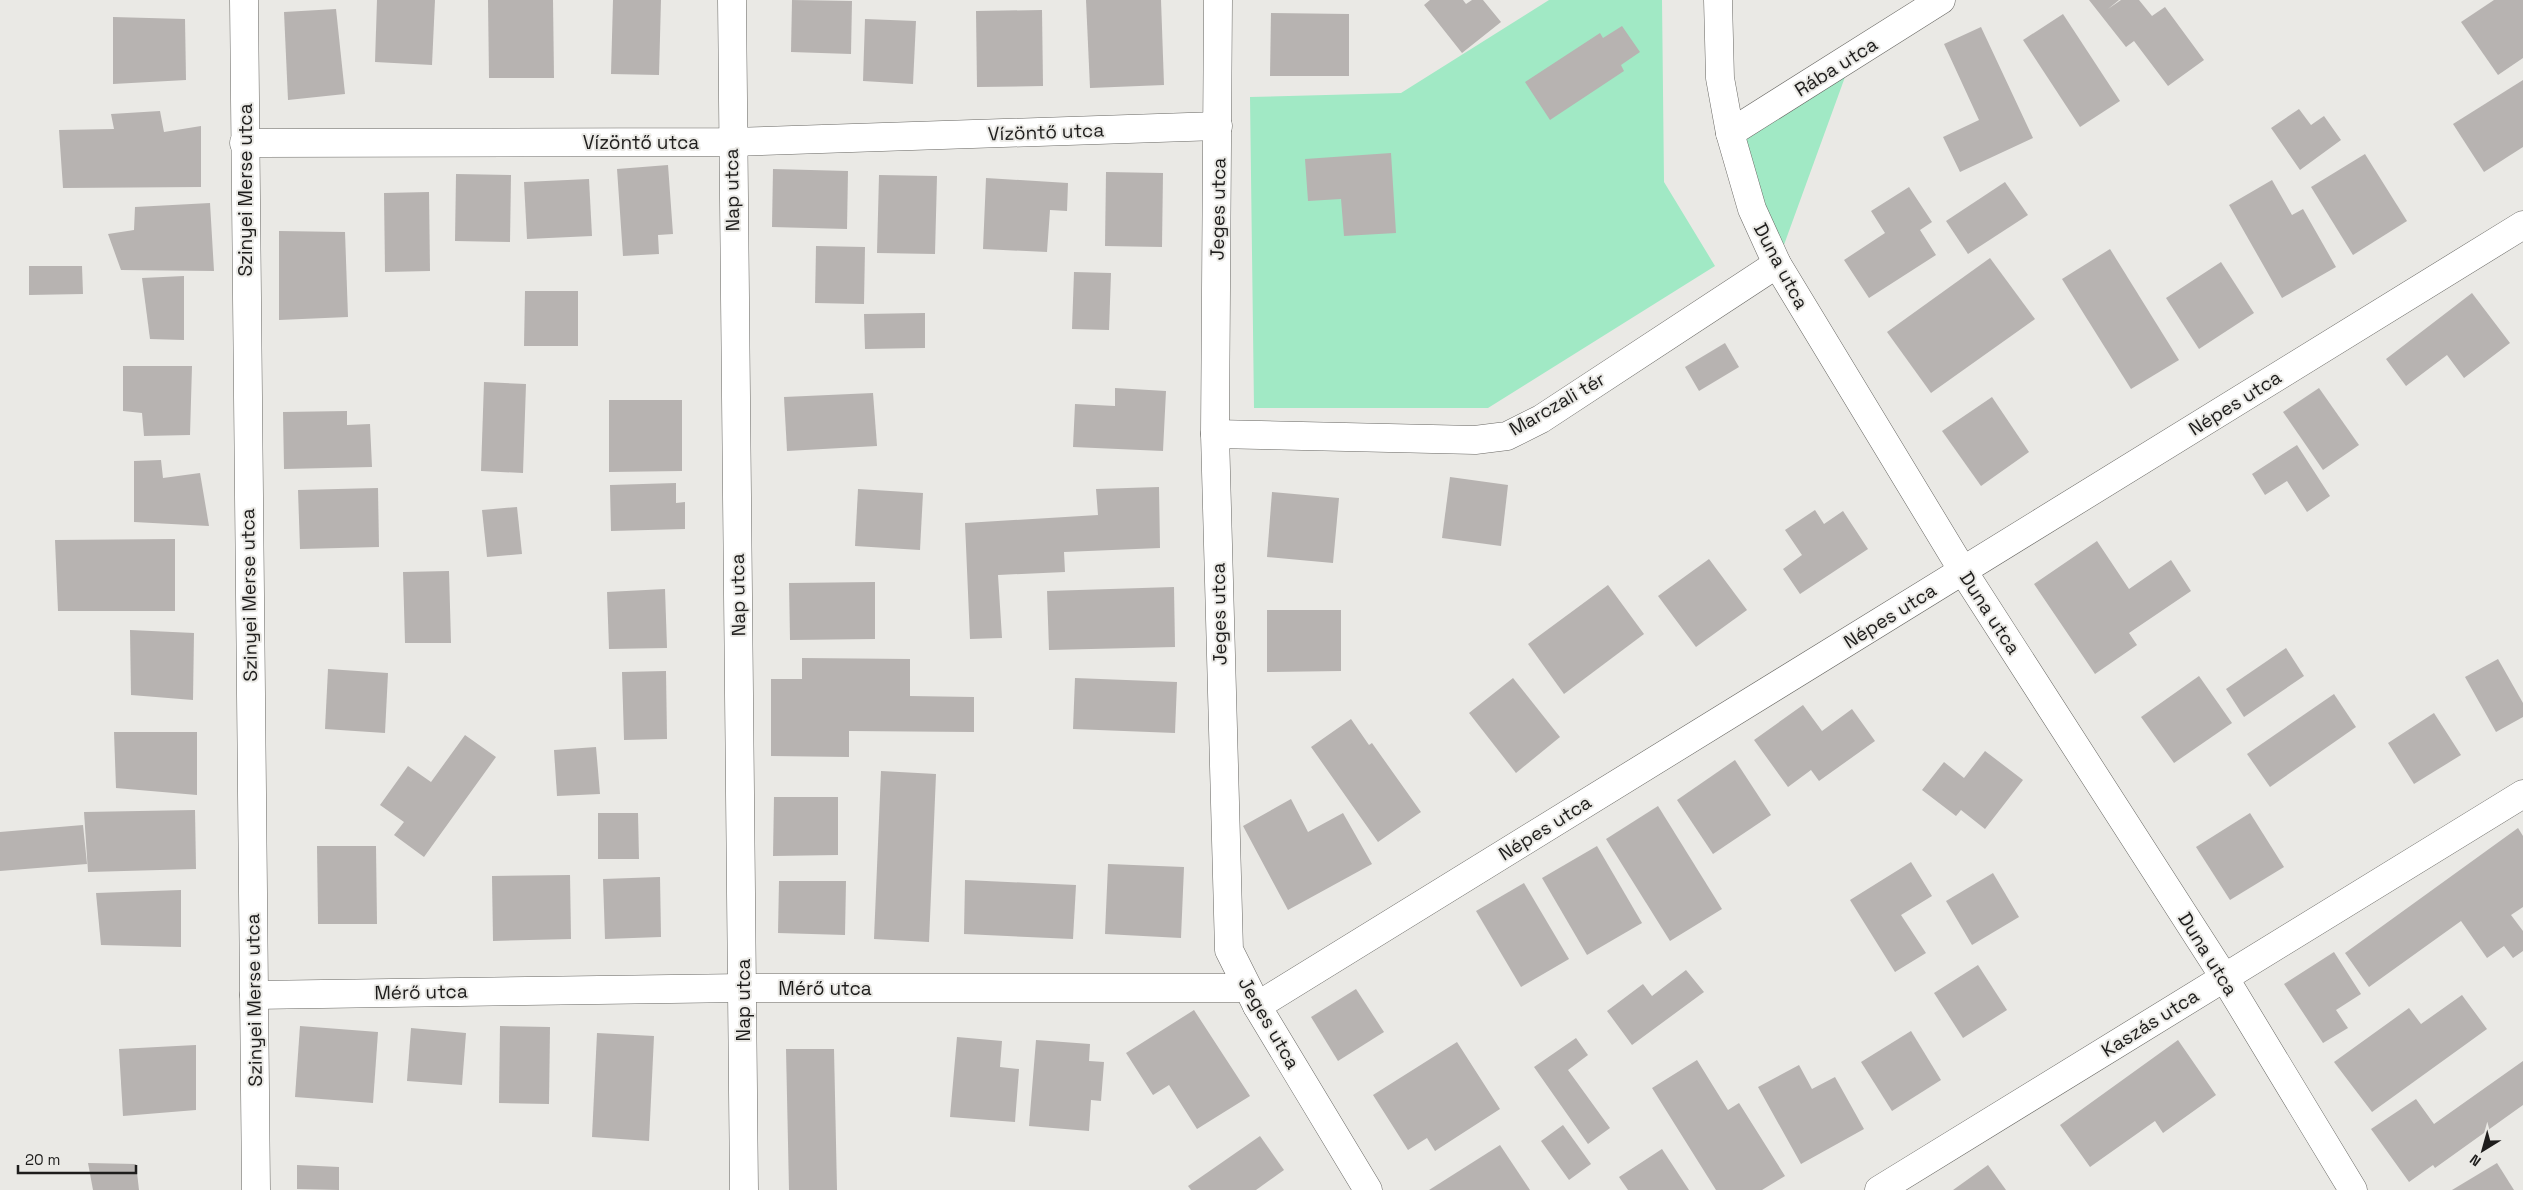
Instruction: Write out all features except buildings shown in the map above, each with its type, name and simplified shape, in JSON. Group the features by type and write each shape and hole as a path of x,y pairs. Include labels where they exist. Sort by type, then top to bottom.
{"street":[{"name":"Szinyei Merse utca","path":"244,0 256,1190"},
{"name":"Nap utca","path":"732,0 744,1190"},
{"name":"Jeges utca","path":"1218,0 1215,434 1226,910 1229,950 1252,997 1368,1190"},
{"name":"Duna utca","path":"1718,0 1720,78 1730,133 1752,209 1777,264 1963,571 2224,977 2353,1190"},
{"name":"Rába utca","path":"1730,133 1941,0"},
{"name":"Vízöntő utca","path":"244,143 732,142 1218,126"},
{"name":"Népes utca","path":"1252,997 1963,571 2523,225"},
{"name":"Marczali tér","path":"1215,434 1475,440 1507,436 1540,419 1777,264"},
{"name":"Kaszás utca","path":"1879,1190 2523,794"},
{"name":"Mérő utca","path":"254,995 743,988 1252,997"}],"green space":[{"path":"1549,0 1662,0 1664,182 1715,266 1488,408 1254,408 1250,97 1401,93"},
{"path":"1853,55 1777,264 1730,133"}]}
